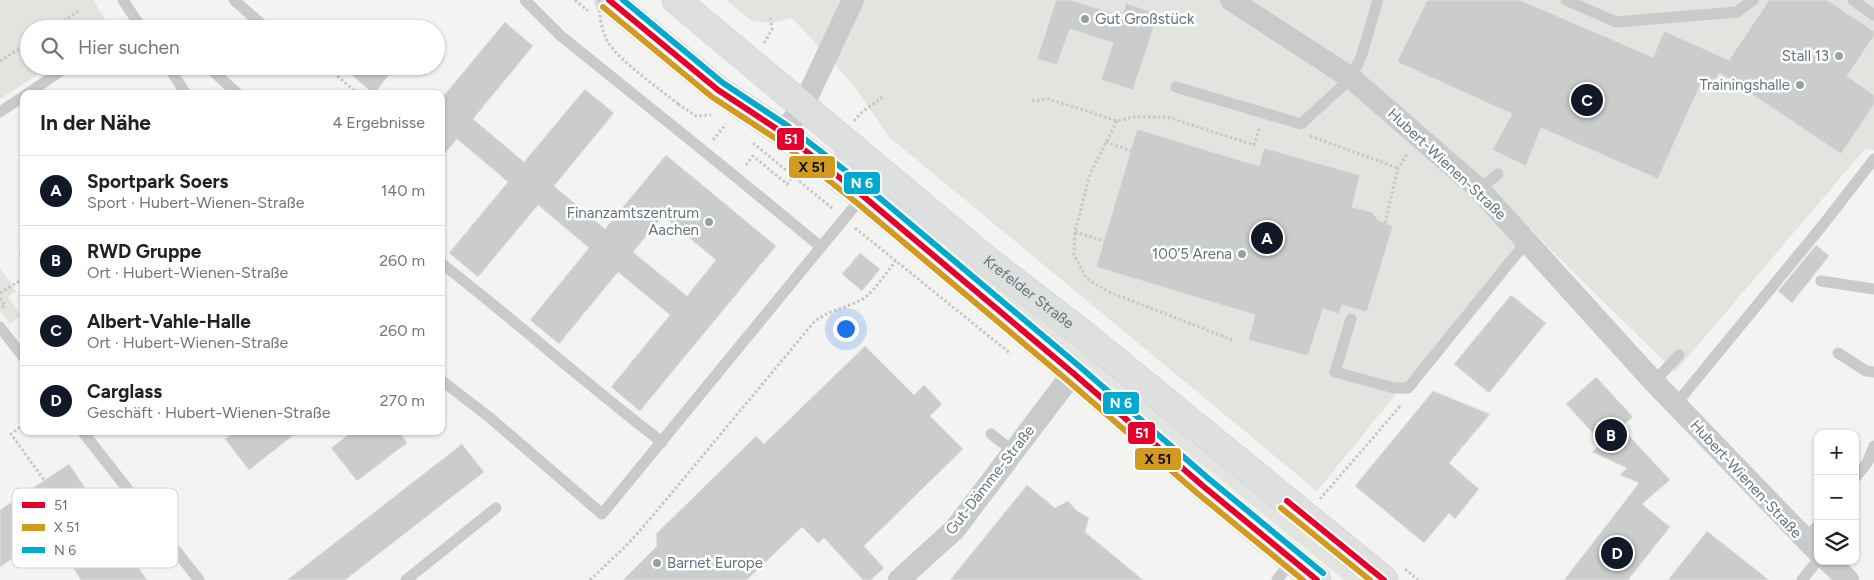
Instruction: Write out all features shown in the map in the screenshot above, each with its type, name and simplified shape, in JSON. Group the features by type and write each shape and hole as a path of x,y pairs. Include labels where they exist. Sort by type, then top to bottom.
{"main road":[{"name":"Krefelder Straße","path":"609,0 724,95 783,133 863,196 1073,372 1203,486 1285,570 1317,580"},
{"name":"Krefelder Straße","path":"676,0 993,265 1085,336 1384,580"}],"street":[{"path":"783,133 803,106 852,0"},
{"name":"Hubert-Wienen-Straße","path":"1231,0 1351,78 1479,189 1654,382 1814,540"},
{"name":"Gut-Dämme-Straße","path":"899,580 954,529 1073,372"},
{"path":"1832,565 1848,580"}],"lane":[{"path":"123,0 136,20"},
{"path":"234,0 257,20"},
{"path":"525,0 561,36 821,247"},
{"path":"1176,86 1301,124 1351,78 1361,58 1378,0"},
{"path":"1566,0 1616,22 1736,12 1753,0"},
{"path":"1853,0 1874,14"},
{"path":"33,90 55,75"},
{"path":"174,75 183,90"},
{"path":"217,75 234,90"},
{"path":"0,112 20,99"},
{"path":"1676,404 1822,226 1874,159"},
{"path":"1479,189 1498,174"},
{"path":"445,383 489,417 602,514 863,196"},
{"path":"1351,318 1334,372 1394,388 1408,388 1527,241"},
{"path":"445,266 620,410 662,442"},
{"path":"1821,281 1874,289"},
{"path":"0,328 20,353"},
{"path":"1838,354 1866,370 1874,372"},
{"path":"1654,382 1679,355"},
{"path":"991,434 1013,452"},
{"path":"85,435 127,488"},
{"path":"1857,475 1867,463 1874,446"},
{"path":"406,580 496,508"},
{"path":"178,553 199,580"},
{"path":"1802,580 1814,565"}],"path":[{"path":"599,0 600,22 608,42 622,58 678,104 696,116 717,115"},
{"path":"64,20 78,11"},
{"path":"770,17 772,29"},
{"path":"0,61 20,49"},
{"path":"336,75 353,90"},
{"path":"839,138 861,113 884,96"},
{"path":"1032,101 1049,99 1117,121 1134,117 1167,117 1254,145 1264,113"},
{"path":"722,119 734,129"},
{"path":"1117,121 1090,174 1075,232 1074,255 1087,279 1109,292 1233,340"},
{"path":"715,138 727,123"},
{"path":"1301,124 1311,138 1398,168"},
{"path":"1385,223 1398,168 1418,136"},
{"path":"749,141 794,175 1012,355"},
{"path":"1106,142 1131,150"},
{"path":"736,177 753,156 786,184 794,175"},
{"path":"1075,232 1104,240"},
{"path":"590,580 626,546 650,519 814,322 832,310 861,301 896,261"},
{"path":"0,293 20,280"},
{"path":"0,298 5,305 0,308"},
{"path":"1320,499 1406,400 1408,388"},
{"path":"20,427 11,434 44,480"}],"shaded area":[{"path":"0,0 93,0 106,20 20,20 20,75 37,75 0,99"},
{"path":"726,0 1874,0 1874,150 1865,149 1675,372 1531,229 1317,491 889,137 852,83 792,18 771,23 752,21"},
{"path":"836,150 1364,580 1344,580 1135,410 1116,390 1090,368 830,158"},
{"path":"0,268 16,291 8,297 20,317 10,324 0,311"}],"building":[{"path":"1056,0 1071,0 1122,16 1126,3 1158,14 1133,90 1101,80 1113,43 1070,29 1057,65 1037,59"},
{"path":"1427,0 1520,0 1653,57 1664,31 1729,60 1769,0 1827,0 1874,31 1874,36 1847,76 1874,95 1874,105 1841,154 1720,73 1711,85 1702,81 1658,179 1541,128 1526,166 1492,150 1512,114 1397,62"},
{"name":"Finanzamtszentrum Aachen","path":"505,22 533,46 473,119 524,162 585,89 614,113 554,186 605,229 666,155 776,246 640,411 611,387 670,315 618,272 559,344 530,320 589,248 538,205 478,277 449,253 508,182 457,139 445,153 445,94","holes":["663,216 716,260 687,296 633,252"]},
{"path":"352,75 389,75 377,90 369,90"},
{"name":"100’5 Arena","path":"1137,129 1259,166 1264,148 1360,175 1352,207 1372,212 1378,220 1393,226 1367,312 1342,305 1339,314 1323,309 1308,356 1248,340 1255,315 1096,267"},
{"path":"1816,245 1829,256 1792,303 1778,291"},
{"path":"860,253 880,269 862,291 842,274"},
{"path":"1511,295 1546,323 1489,393 1454,364"},
{"path":"865,346 914,395 924,385 942,404 930,416 963,449 864,546 884,568 871,580 863,580 824,538 818,543 802,527 747,580 623,580 657,546 656,534 756,436 764,444"},
{"path":"1596,377 1633,417 1621,427 1670,480 1642,504 1670,527 1628,580 1564,580 1639,483 1620,475 1627,468 1592,452 1602,443 1566,404"},
{"path":"1433,391 1490,414 1449,463 1479,489 1455,519 1449,513 1424,543 1355,486"},
{"path":"230,435 294,435 249,470 225,439"},
{"path":"348,435 402,435 407,443 357,481 331,448"},
{"path":"462,444 484,472 345,580 287,580"},
{"path":"69,464 85,488 33,488"},
{"path":"1027,485 1055,508 1068,501 1077,511 1089,518 1085,532 1143,580 950,580"},
{"path":"12,502 12,559 0,567 0,510"},
{"path":"1707,531 1769,580 1668,580"},
{"path":"73,568 139,568 147,580 81,580"}],"transit line":[{"name":"51","path":"609,0 718,90 783,133 863,196 1073,373 1203,486 1317,580"},
{"path":"623,0 723,83 788,126 869,189 1079,366 1209,479 1323,573"},
{"path":"603,7 712,97 778,140 857,203 1067,380 1197,493 1303,580"},
{"name":"51","path":"1287,501 1384,580"},
{"path":"1281,508 1370,580"}],"place":[{"name":"Gut Großstück","path":"1085,19"},
{"name":"Stall 13","path":"1839,56"},
{"name":"Trainingshalle","path":"1800,85"},
{"name":"Albert-Vahle-Halle","path":"1587,100"},
{"name":"Finanzamtszentrum Aachen","path":"709,222"},
{"name":"Sportpark Soers","path":"1267,238"},
{"name":"100’5 Arena","path":"1242,254"},
{"name":"RWD Gruppe","path":"1611,435"},
{"name":"Carglass","path":"1617,553"},
{"name":"Barnet Europe","path":"657,563"}]}
